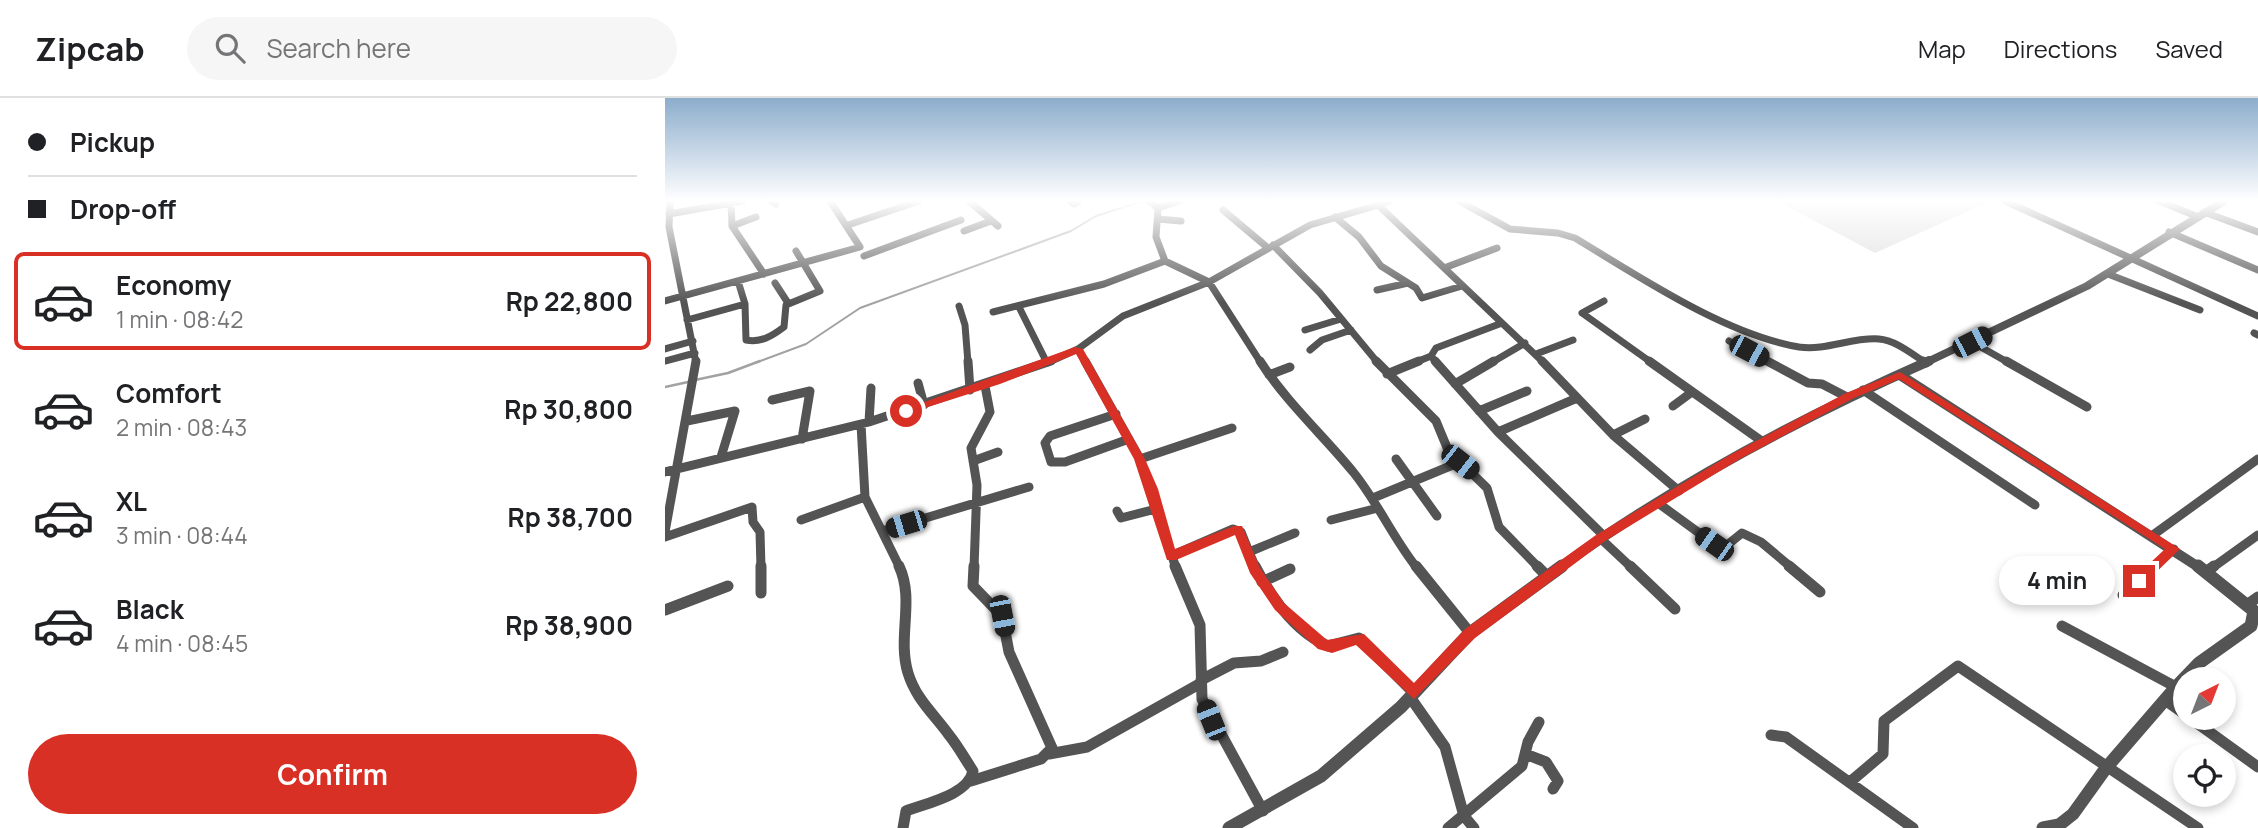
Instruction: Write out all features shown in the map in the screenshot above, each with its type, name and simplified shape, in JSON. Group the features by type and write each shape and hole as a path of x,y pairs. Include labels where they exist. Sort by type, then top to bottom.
{"street":[{"path":"672,235 693,341 696,380 687,421 670,471 665,535 750,506 754,525 760,529 761,593"},
{"path":"737,235 764,274"},
{"path":"853,235 870,264"},
{"path":"865,256 921,235"},
{"path":"1156,235 1165,261 1209,282 1269,375 1373,498 1403,550 1470,634"},
{"path":"1256,235 1271,247 1341,319 1387,374 1436,421 1448,450 1487,488 1496,521 1505,534 1547,576"},
{"path":"670,471 865,423 985,386 1047,363 1078,349 1122,316 1209,282 1292,235"},
{"path":"1357,235 1381,266 1408,282 1426,298 1462,286"},
{"path":"1409,235 1525,343 1613,435 1679,491"},
{"path":"1565,235 1575,238 1671,295 1755,335 1801,346 1830,346 1878,339 1893,343 1926,363"},
{"path":"2082,235 2258,316"},
{"path":"1229,828 1331,769 1412,695 1470,634 1602,537 1763,442 1847,397 1972,342 2108,274 2164,235"},
{"path":"2176,235 2258,270"},
{"path":"665,301 860,247"},
{"path":"1444,268 1497,248"},
{"path":"788,303 820,291 796,251"},
{"path":"665,258 674,256"},
{"path":"993,312 1104,284 1165,261"},
{"path":"2108,274 2200,310"},
{"path":"738,281 745,304 746,340 753,342 770,337 784,327 788,303"},
{"path":"1377,290 1408,282"},
{"path":"775,283 784,301 788,303"},
{"path":"1604,301 1582,313 1763,442"},
{"path":"687,320 745,304"},
{"path":"959,306 965,324 970,390"},
{"path":"1019,307 1047,363"},
{"path":"1305,330 1341,319"},
{"path":"1387,374 1431,356 1436,348 1502,323"},
{"path":"1310,350 1322,340 1351,330"},
{"path":"1536,354 1573,340"},
{"path":"665,349 693,341"},
{"path":"1729,341 1808,383 1822,384 1847,397"},
{"path":"1972,342 2087,407"},
{"path":"1455,384 1481,372 1491,360 1525,343"},
{"path":"1078,349 1140,459 1171,556 1200,625 1202,699 1262,811"},
{"path":"665,361 695,353"},
{"path":"1431,356 1498,432 1675,609"},
{"path":"1269,375 1290,367"},
{"path":"1900,375 2253,601 2251,626 2195,667"},
{"path":"918,383 924,405"},
{"path":"985,386 992,405 990,417 971,448 978,502 973,586 1002,616 1009,652 1037,720 1050,741 1049,754"},
{"path":"871,388 865,423 865,497 903,575 907,590 904,648 907,671 918,699 949,734 973,772 971,781"},
{"path":"1863,390 2035,505"},
{"path":"772,400 810,391 801,439"},
{"path":"1479,411 1527,391"},
{"path":"1672,406 1692,392"},
{"path":"1498,432 1577,398"},
{"path":"687,421 735,411 721,457"},
{"path":"1115,414 1050,436 1045,443 1051,462 1065,462 1129,439"},
{"path":"1613,435 1645,419"},
{"path":"1140,459 1232,428"},
{"path":"973,461 998,452"},
{"path":"1396,459 1437,516"},
{"path":"2153,535 2258,460"},
{"path":"1373,498 1460,462"},
{"path":"881,531 1029,487"},
{"path":"801,520 865,497"},
{"path":"1658,503 1717,546 1723,547 1740,534 1749,536 1820,592"},
{"path":"1331,520 1378,508"},
{"path":"1117,511 1121,518 1156,509"},
{"path":"1171,556 1233,529 1241,532 1262,582 1279,606 1323,645 1332,647 1359,638 1412,695 1445,747 1464,816 1474,828"},
{"path":"1249,552 1295,533"},
{"path":"2206,572 2258,535"},
{"path":"2123,595 2174,549"},
{"path":"1262,582 1290,569"},
{"path":"665,610 728,586"},
{"path":"2062,626 2173,685"},
{"path":"902,828 903,818 910,808 963,788 971,781 1015,769 1049,754 1087,747 1234,663 1261,661 1283,652"},
{"path":"1850,782 1883,754 1884,721 1958,666 2198,828"},
{"path":"2043,828 2059,825 2073,814 2106,768 2173,691"},
{"path":"2165,700 2173,706"},
{"path":"1448,828 1522,766 1539,722"},
{"path":"2207,730 2258,767"},
{"path":"1771,735 1786,737 1913,828"},
{"path":"1525,754 1540,757 1552,765 1558,781 1553,789"}],"shaded area":[{"path":"1841,235 1915,235 1875,253"}],"waterway":[{"path":"755,363 806,344 860,308 1060,235"},
{"path":"695,380 728,373 760,361"},
{"path":"665,387 688,382"}],"route":[{"path":"906,411 1047,363 1078,349 1140,459 1152,489 1171,556 1226,531 1238,529 1255,570 1279,606 1323,645 1338,646 1355,637 1359,638 1414,693 1470,634 1600,538 1734,457 1850,396 1900,375 2174,549 2139,581"}]}
